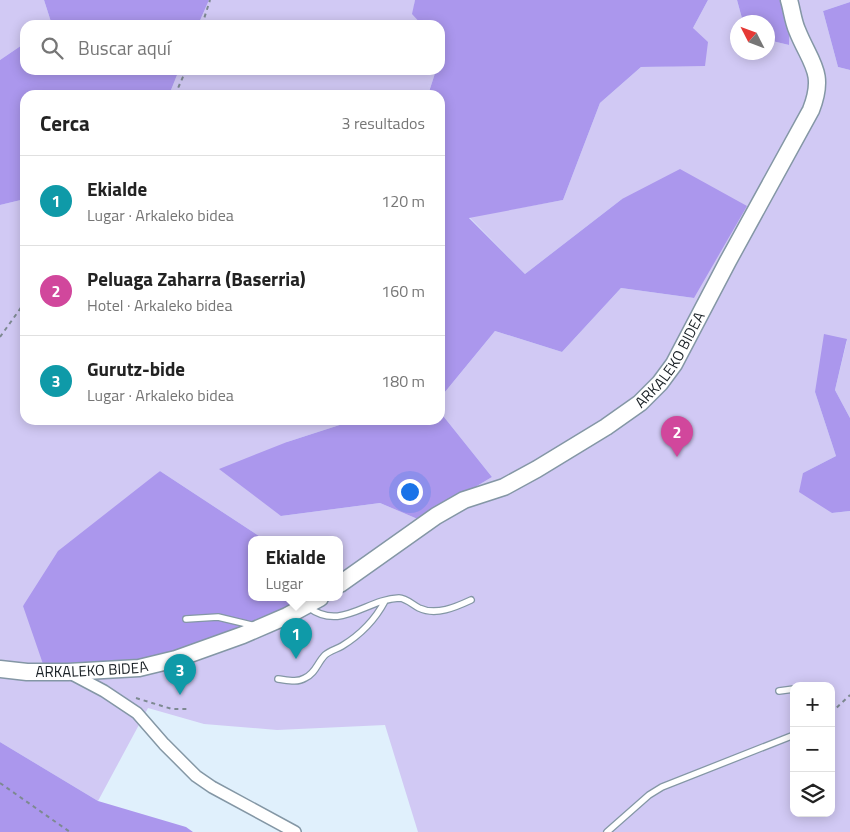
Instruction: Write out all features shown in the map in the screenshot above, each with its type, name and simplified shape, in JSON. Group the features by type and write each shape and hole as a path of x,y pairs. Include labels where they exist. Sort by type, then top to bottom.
{"street":[{"name":"ARKALEKO BIDEA","path":"343,582 436,516 464,500 504,487 537,470 606,427 640,403 660,383 674,364 811,110 817,94 817,75 811,57 797,29 789,0"},
{"name":"ARKALEKO BIDEA","path":"0,669 27,672 68,672 139,668 176,659 261,627 313,602"},
{"path":"68,672 137,713 164,744 206,784 294,832"}],"lane":[{"path":"313,602 318,614 328,617 341,616 385,601 400,598 421,609 434,611 453,608 471,600"},
{"path":"278,679 293,681 305,679 316,670 326,654 351,640 365,628 380,611 385,601"},
{"path":"186,618 218,616 261,627"},
{"path":"779,691 790,690"},
{"path":"607,832 649,794 790,736"}],"path":[{"path":"204,20 210,0"},
{"path":"178,90 184,75"},
{"path":"0,337 20,309"},
{"path":"835,709 850,695"},
{"path":"132,697 172,709 187,709"},
{"path":"0,783 70,832"}],"shaded area":[{"path":"0,0 44,0 50,20 20,20 20,46 0,60"},
{"path":"44,0 209,0 200,20 50,20"},
{"path":"209,0 415,0 413,14 418,20 200,20"},
{"path":"415,0 708,0 693,28 708,42 705,66 641,67 600,103 563,200 469,218 525,274 622,199 680,169 747,206 694,298 621,288 562,352 495,331 445,392 445,90 430,90 434,75 445,75 445,20 417,20 412,14"},
{"path":"708,0 737,0 741,15 730,15 730,60 775,60 775,42 789,45 791,0 850,0 850,2 823,11 838,67 850,70 850,418 835,390 847,340 815,392 836,456 803,473 832,513 850,511 850,832 418,832 385,725 277,730 204,724 148,708 98,801 0,742 0,205 20,200 20,425 340,425 287,442 281,516 380,503 420,520 492,477 445,418 445,392 495,331 562,352 621,288 694,298 622,199 525,274 469,217 563,200 600,103 641,67 705,65 693,28","holes":["160,471 259,536 343,536 343,601 23,606"]},
{"path":"737,0 791,0 789,45 775,42 775,15 741,15"},
{"path":"850,2 850,70 838,67 823,11"},
{"path":"20,46 20,75 177,75 171,90 20,90 20,200 0,205 0,60"},
{"path":"177,75 434,75 430,90 171,90"},
{"path":"824,334 847,339 835,390 850,418 850,511 832,513 799,492 803,473 836,456 815,392"},
{"path":"445,418 492,477 420,520 380,503 281,516 219,469 287,442 340,425 445,425"},
{"path":"160,471 259,536 248,536 248,601 301,601 236,631 126,671 43,664 23,606 58,551"},
{"path":"0,742 98,801 186,827 193,832 0,832"}],"place":[{"name":"Peluaga Zaharra (Baserria)","path":"677,457"},
{"name":"Ekialde","path":"296,659"},
{"name":"Gurutz-bide","path":"180,695"}]}
